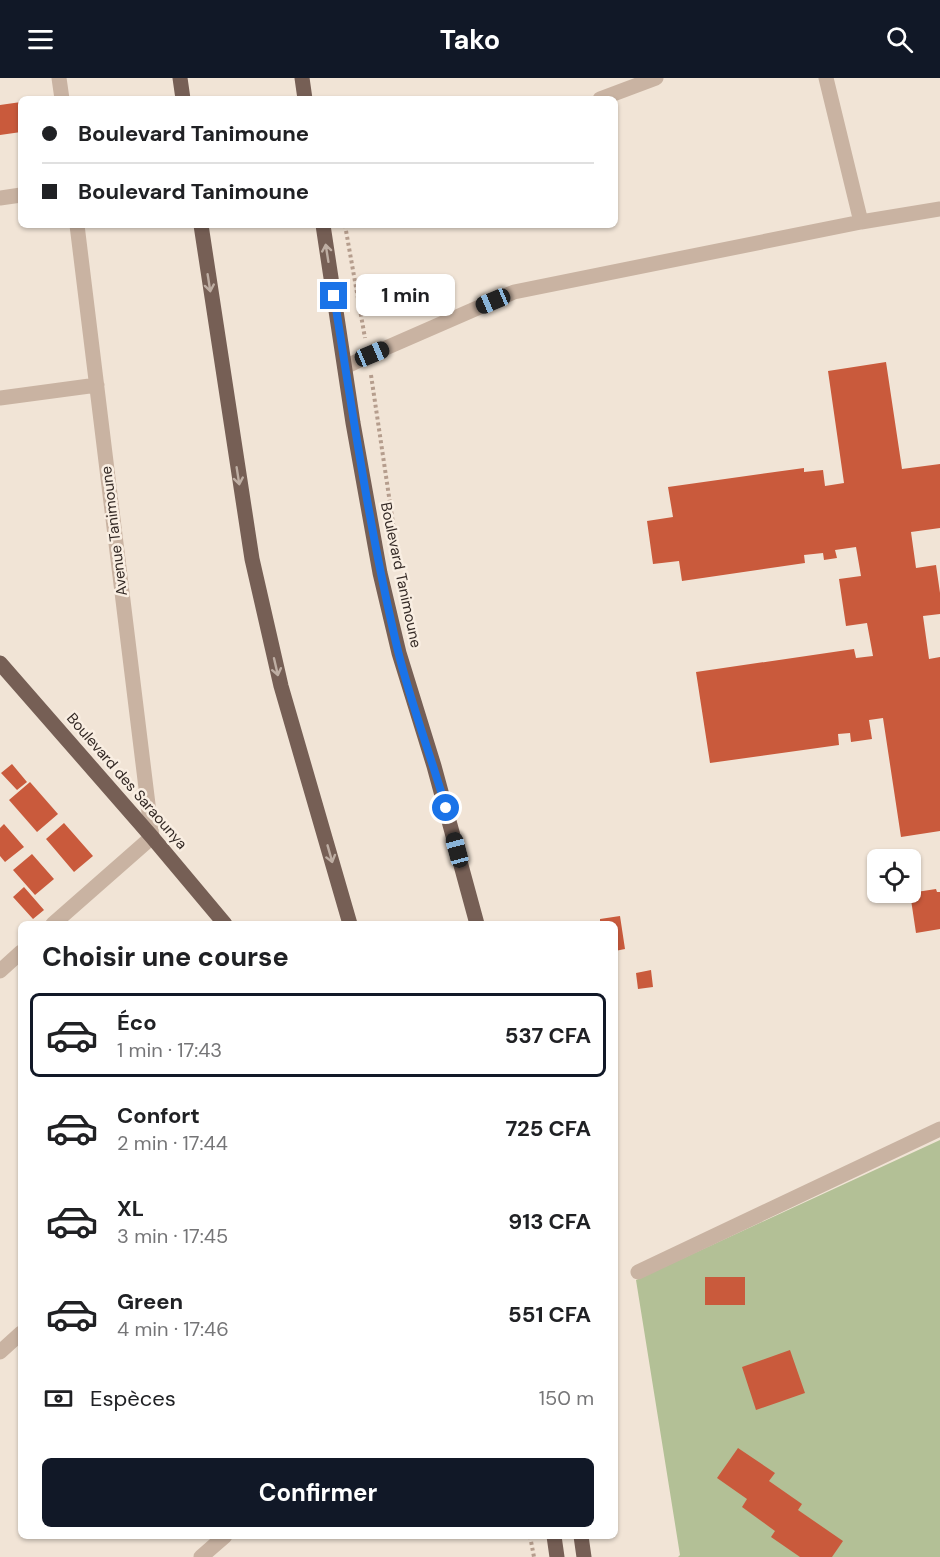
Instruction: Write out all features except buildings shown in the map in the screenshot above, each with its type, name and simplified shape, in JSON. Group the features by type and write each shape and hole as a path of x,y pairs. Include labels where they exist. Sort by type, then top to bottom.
{"main road":[{"path":"180,78 183,96"},
{"path":"302,78 305,96"},
{"path":"201,228 252,559 280,686 349,921"},
{"name":"Boulevard Tanimoune","path":"322,228 353,423 380,573 399,653 434,766 476,921"},
{"name":"Boulevard des Saraounya","path":"0,663 222,921"},
{"path":"554,1539 557,1557"},
{"path":"581,1539 584,1557"}],"street":[{"path":"59,78 62,96"},
{"path":"608,96 656,78"},
{"path":"826,78 861,222"},
{"path":"0,198 18,195"},
{"path":"345,367 514,292 861,222 940,209"},
{"name":"Avenue Tanimoune","path":"77,228 152,837"},
{"path":"0,398 97,385"},
{"path":"56,921 152,837"},
{"path":"0,971 18,955"},
{"path":"638,1272 940,1129"},
{"path":"0,1352 18,1337"},
{"path":"201,1557 222,1539"}],"path":[{"name":"Boulevard Tanimoune","path":"346,228 368,356 396,543"},
{"path":"531,1539 534,1557"}],"green space":[{"path":"940,1140 940,1557 678,1557 680,1555 636,1280"}],"route":[{"path":"334,296 353,423 380,573 405,676 446,808"}]}
